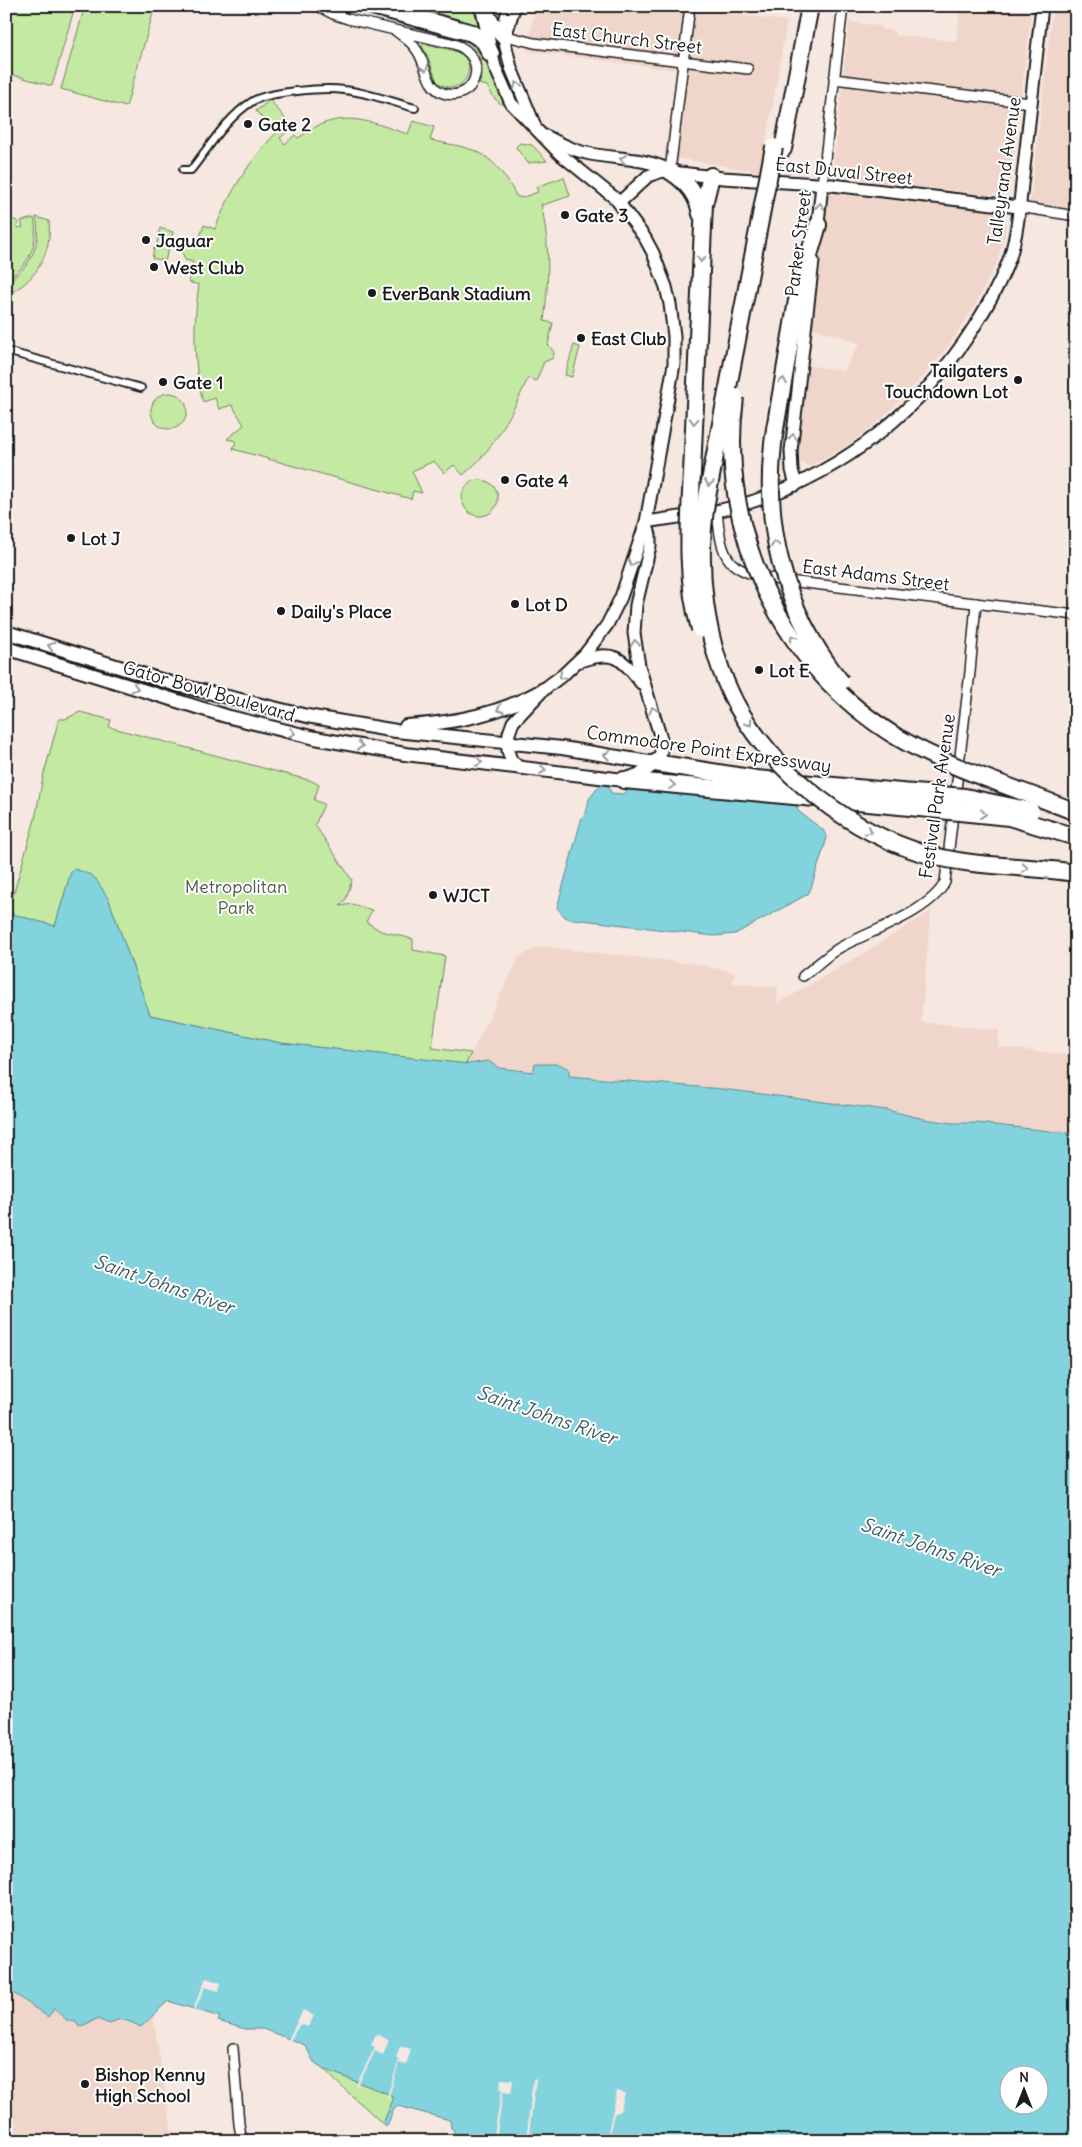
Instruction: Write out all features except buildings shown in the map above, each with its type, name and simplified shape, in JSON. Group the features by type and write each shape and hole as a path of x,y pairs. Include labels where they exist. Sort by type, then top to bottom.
{"highway":[{"path":"373,6 472,33 484,42 491,54"},
{"path":"499,6 503,35"},
{"path":"503,35 512,6"},
{"path":"801,6 735,402 732,437 734,472 742,523 750,553 765,590 783,623 805,655 830,684 864,715 920,750 972,773 1076,812"},
{"path":"737,706 723,672 708,620 702,578 702,538 707,497 778,148 810,6"},
{"path":"482,8 494,27 503,35"},
{"path":"670,171 692,191 700,210 703,224"},
{"path":"711,176 705,197 703,224 690,551 692,597 698,626 710,660 737,706 769,749 806,787 839,813 873,833 916,851 962,862 1076,873"},
{"path":"818,225 799,289 775,429 770,474 771,518 779,561 794,607 813,643 847,689 882,723 920,750"},
{"name":"Commodore Point Expressway","path":"655,763 901,799 1009,817 1076,836"},
{"name":"Commodore Point Expressway","path":"624,780 901,799 956,796 998,803 1076,825"}],"main road":[{"name":"Gator Bowl Boulevard","path":"6,632 202,692 274,709 364,726"},
{"name":"Gator Bowl Boulevard","path":"6,648 266,727 405,754"},
{"path":"364,726 424,725 463,720 495,711 544,689"},
{"name":"Commodore Point Expressway","path":"364,726 575,750 655,763"},
{"name":"Commodore Point Expressway","path":"405,754 624,780"},
{"path":"624,780 642,774 655,763"}],"street":[{"path":"318,6 333,14 454,44 465,49 473,57 476,66 475,76 471,84 461,93 455,95 442,93 436,89 431,84 416,48 396,31"},
{"path":"503,35 511,68 536,130 574,150 650,163 670,171 690,6"},
{"name":"Parker Street","path":"796,484 792,470 791,451 843,6"},
{"name":"Talleyrand Avenue","path":"646,522 717,511 753,501 796,484 848,457 882,432 931,385 954,356 984,312 998,287 1010,256 1019,207 1042,6"},
{"path":"482,8 491,54 500,81 511,103 560,154 619,203 640,231 653,253 666,287 673,320 674,364 646,522 614,611 596,641 578,662 544,689 513,722 508,742 510,757 513,763 520,768"},
{"name":"East Church Street","path":"503,35 528,42 748,69"},
{"path":"834,79 1031,103"},
{"path":"183,170 191,170 225,126 249,104 262,97 275,94 345,90 415,108"},
{"name":"East Duval Street","path":"619,203 651,174 670,171 822,185 1019,207 1076,216"},
{"path":"6,350 141,388"},
{"name":"East Adams Street","path":"717,511 723,550 729,561 744,571 780,580 1076,614"},
{"path":"646,522 650,535 650,546 637,598 634,625 637,658 661,739 661,753 655,763"},
{"name":"Festival Park Avenue","path":"803,976 839,948 897,921 934,896 945,882 969,682 976,604"},
{"path":"578,662 602,655 616,657 629,666 646,690"},
{"path":"233,2048 242,2141"}],"shaded area":[{"path":"535,6 695,6 695,9 787,21 761,172 664,156 678,70 528,51"},
{"path":"961,6 1032,6 1011,181 1006,188 1001,193 989,195 832,177 849,22 881,26 881,29 895,31 895,35 956,41"},
{"path":"1053,6 1076,6 1076,209 1030,203"},
{"path":"834,193 997,212 1006,221 1005,233 996,265 973,309 950,344 920,380 879,421 847,446 809,466 800,462 796,449 806,365 843,371 860,343 811,327 828,195"},
{"path":"931,911 921,1022 999,1030 998,1047 1076,1056 1076,1134 977,1123 952,1123 924,1119 887,1110 722,1089 499,1068 488,1061 466,1064 519,957 541,946 703,965 735,973 732,983 778,987 777,1004"},
{"name":"Bishop Kenny High School","path":"6,1988 48,2017 54,2008 68,2021 97,2019 110,2024 116,2019 122,2018 141,2027 153,2015 173,2141 6,2141"}],"green space":[{"path":"6,6 75,6 52,86 6,73"},
{"path":"85,6 155,6 126,107 61,89"},
{"path":"335,6 364,6 377,12 468,36 485,49 503,100 502,105 494,98 487,86 479,84 482,72 480,59 474,48 464,40"},
{"path":"394,6 475,6 480,26 479,28"},
{"path":"424,43 455,51 465,58 468,65 466,79 454,87 446,87 437,82 422,46"},
{"name":"EverBank Stadium","path":"270,100 288,122 284,126 288,131 280,138 285,144 295,135 298,138 317,126 329,122 352,119 374,123 408,134 413,121 434,127 430,140 469,149 486,157 502,173 517,197 521,198 538,192 536,187 564,177 570,196 541,204 548,262 544,321 553,323 548,345 554,352 553,358 544,362 536,381 528,378 501,431 474,465 463,475 454,465 444,473 434,461 412,471 422,493 413,491 411,499 233,449 236,441 227,439 244,425 232,405 219,409 215,398 203,402 197,373 195,343 199,285 188,282 193,262 185,260 182,251 186,245 197,246 204,225 215,229 227,201 242,176 269,140 280,129 278,128 273,131 256,111"},
{"path":"520,143 532,145 547,161 528,163 516,147"},
{"path":"36,217 49,221 48,243 45,253 36,271 12,292 6,287 6,282 22,270 32,255 37,237"},
{"path":"34,218 35,236 30,254 21,268 6,280 6,238 10,219 18,221 17,228 23,227 21,221"},
{"path":"160,228 173,232 165,261 152,258"},
{"path":"574,345 580,347 572,377 565,375"},
{"path":"169,393 181,399 187,411 181,423 169,429 157,423 151,411 157,399"},
{"path":"480,480 493,485 498,498 493,511 480,516 467,511 462,498 467,485"},
{"name":"Metropolitan Park","path":"80,712 111,720 109,727 312,781 319,785 314,800 324,804 315,825 352,880 346,899 340,906 352,904 372,910 366,922 381,931 413,939 413,950 445,956 432,1048 471,1053 466,1064 281,1043 150,1015 109,900 71,872 55,926 8,913 35,819 43,777 59,719 65,719"},
{"path":"324,2069 391,2095 393,2100 383,2124 338,2083"}],"water":[{"path":"601,784 608,785 611,793 623,794 633,788 796,803 798,811 823,830 827,838 808,894 735,934 714,936 566,918 557,908 582,817 586,813 589,799"},
{"name":"Saint Johns River","path":"75,869 91,875 96,879 109,900 150,1015 281,1043 468,1064 488,1061 499,1068 533,1072 535,1064 559,1064 569,1069 569,1076 722,1089 887,1110 924,1119 952,1123 977,1123 1076,1134 1076,2141 452,2141 454,2131 451,2128 450,2120 398,2106 394,2109 387,2126 383,2124 393,2100 391,2095 324,2069 314,2062 305,2045 263,2029 245,2029 218,2021 220,2017 168,2001 141,2027 125,2020 114,2021 110,2024 97,2019 79,2027 76,2022 68,2021 54,2009 48,2017 6,1988 6,912 55,926 71,872"}],"pier":[{"path":"206,1978 221,1983 219,1991 205,1987 195,2010 193,2009"},
{"path":"303,2010 314,2016 308,2027 300,2024 290,2041 288,2040"},
{"path":"376,2034 389,2040 383,2055 375,2051 358,2086 356,2085 375,2047 371,2045"},
{"path":"400,2046 411,2049 406,2065 399,2063 389,2097 387,2096 399,2060 396,2058"},
{"path":"501,2079 513,2080 511,2093 503,2092 496,2141 493,2141 502,2089 500,2089"},
{"path":"533,2079 536,2079 528,2141 526,2141"},
{"path":"617,2091 625,2093 620,2111 614,2114 608,2141 606,2141"}],"place":[{"name":"Gate 2","path":"248,124"},
{"name":"Gate 3","path":"565,215"},
{"name":"Jaguar","path":"146,240"},
{"name":"West Club","path":"154,267"},
{"name":"EverBank Stadium","path":"372,293"},
{"name":"East Club","path":"581,338"},
{"name":"Tailgaters Touchdown Lot","path":"1018,380"},
{"name":"Gate 1","path":"163,382"},
{"name":"Gate 4","path":"505,480"},
{"name":"Lot J","path":"71,538"},
{"name":"Lot D","path":"515,604"},
{"name":"Daily's Place","path":"281,611"},
{"name":"Lot E","path":"759,670"},
{"name":"WJCT","path":"433,895"},
{"name":"Bishop Kenny High School","path":"85,2084"}]}
